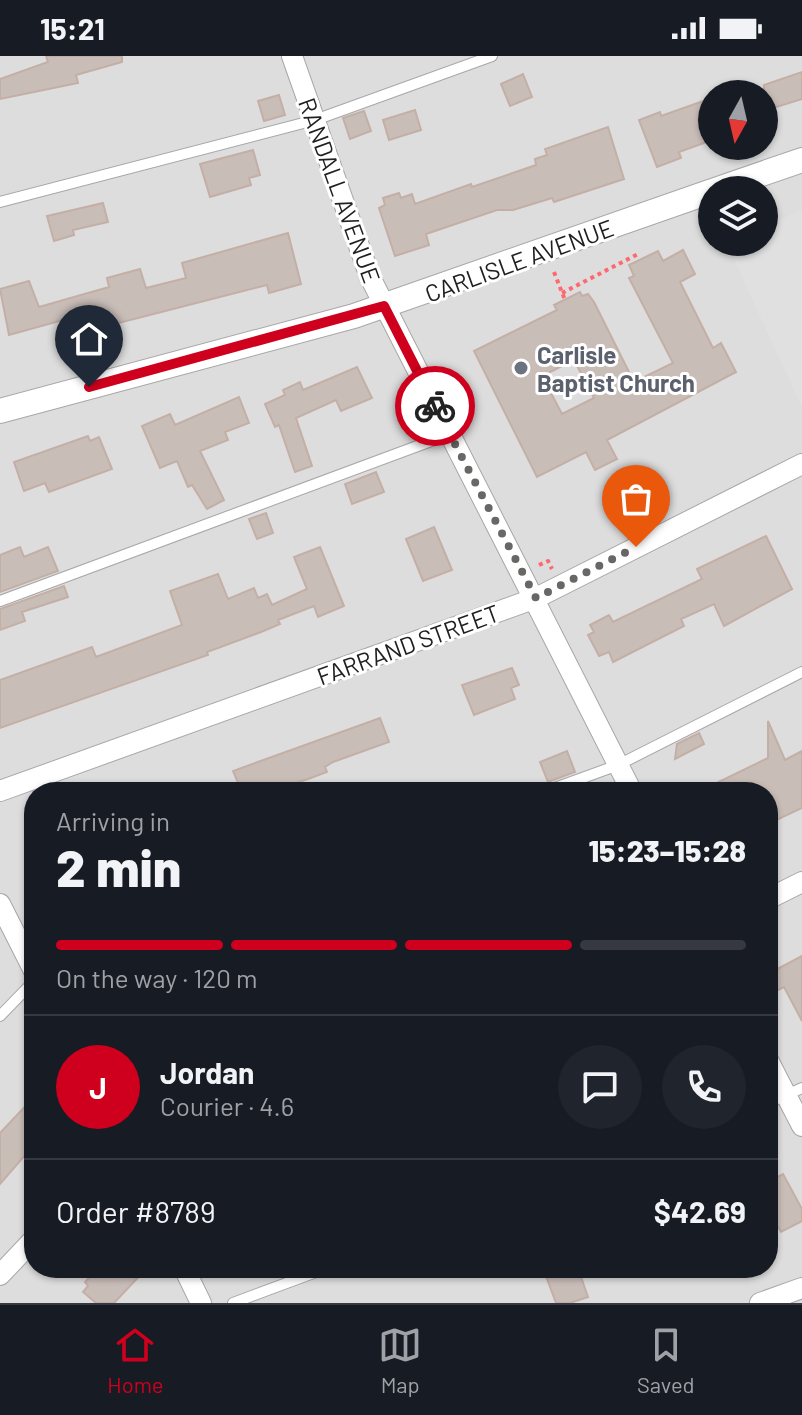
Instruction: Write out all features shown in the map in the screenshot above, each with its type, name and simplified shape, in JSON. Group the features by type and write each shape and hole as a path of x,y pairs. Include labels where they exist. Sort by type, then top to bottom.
{"street":[{"name":"RANDALL AVENUE","path":"292,56 370,277 536,598 627,782"},
{"name":"CARLISLE AVENUE","path":"755,176 802,160"},
{"name":"CARLISLE AVENUE","path":"0,411 384,306 698,196"},
{"name":"FARRAND STREET","path":"25,782 536,598 802,464"},
{"name":"FARRAND STREET","path":"0,791 24,782"},
{"path":"778,894 802,882"},
{"path":"0,904 24,951"},
{"path":"785,1096 802,1126"},
{"path":"0,1275 24,1250"},
{"path":"189,1278 201,1303"},
{"path":"760,1303 802,1288"}],"lane":[{"path":"0,202 315,120 492,56"},
{"path":"0,601 450,434"},
{"path":"571,782 618,765 802,672"},
{"path":"0,1016 24,991"},
{"path":"233,1303 300,1278"}],"path":[{"path":"562,293 641,256 635,243"},
{"path":"554,271 565,300"}],"shaded area":[{"path":"0,56 802,56 802,1303 0,1303"},
{"path":"802,209 802,408 733,256 778,256 778,221"}],"building":[{"path":"46,56 122,56 122,62 76,75 78,83 0,99 0,79 48,62"},
{"path":"802,72 802,99 778,107 778,80"},
{"path":"523,74 532,97 510,106 501,84"},
{"path":"279,95 285,115 264,121 258,101"},
{"path":"698,103 698,145 679,152 681,158 657,167 639,120 660,112 661,116"},
{"path":"415,110 421,130 389,140 383,120"},
{"path":"364,111 371,131 350,139 343,118"},
{"path":"608,127 624,179 554,202 552,198 513,210 497,210 426,234 429,245 395,256 379,208 385,205 383,198 399,193 401,198 412,194 415,204 471,184 472,187 536,165 535,159 547,155 545,149"},
{"path":"253,150 260,175 249,178 251,185 210,197 200,164"},
{"path":"103,203 108,222 73,230 74,235 54,241 47,216"},
{"path":"288,233 301,284 269,293 267,285 95,329 98,340 71,347 63,320 9,335 0,289 29,281 39,307 109,287 107,278 140,269 146,288 186,278 182,263"},
{"name":"Carlisle Baptist Church","path":"683,250 695,274 680,282 713,348 721,343 736,372 607,440 617,459 595,470 586,452 537,477 474,351 557,310 554,305 580,292 582,296 588,294 594,302 634,382 673,363 629,278 634,276 629,265 658,251 663,261","holes":["574,360 594,398 562,414 542,376"]},
{"path":"357,367 372,398 341,411 336,400 296,418 312,466 295,472 279,425 275,427 265,404 285,395 283,390 300,382 303,390"},
{"path":"239,397 249,423 225,432 228,440 200,451 224,500 207,509 192,485 188,487 177,461 160,468 142,426 170,414 175,425"},
{"path":"88,436 90,441 99,437 112,469 49,492 45,483 24,491 14,462"},
{"path":"376,472 384,492 352,504 345,484"},
{"path":"266,513 273,533 257,539 249,519"},
{"path":"434,527 452,570 423,581 406,539"},
{"path":"766,536 792,589 724,626 714,604 681,619 684,626 613,662 609,652 599,656 588,635 594,632 590,625 609,615 613,622 702,579 697,569"},
{"path":"20,547 24,557 48,547 58,571 0,592 0,555"},
{"path":"320,547 344,606 318,617 314,606 278,620 280,624 207,652 208,655 0,728 0,680 92,647 96,657 182,625 170,591 218,574 228,599 254,588 258,598 267,594 272,605 307,589 294,557"},
{"path":"64,586 68,597 22,612 25,621 0,630 0,609"},
{"path":"512,668 519,685 511,688 515,699 474,715 462,685"},
{"path":"380,718 389,742 333,762 325,767 327,772 299,782 238,782 233,771"},
{"path":"768,721 785,760 802,751 802,808 778,819 778,782 719,782 768,758"},
{"path":"699,733 704,744 675,759 677,744"},
{"path":"567,751 575,772 548,782 540,762"},
{"path":"802,956 802,1021 784,987 778,990 778,969"},
{"path":"24,1108 24,1156 0,1184 0,1133"},
{"path":"783,1174 802,1209 802,1221 781,1232 778,1226 778,1177"},
{"path":"89,1278 138,1278 114,1303 96,1303 83,1292 88,1286 85,1282"},
{"path":"547,1278 581,1278 588,1297 570,1303 556,1303"}],"way so far":[{"path":"435,406 536,598 636,547"}],"place":[{"name":"Carlisle Baptist Church","path":"521,368"}],"route":[{"path":"89,387 384,306 435,406"}]}
